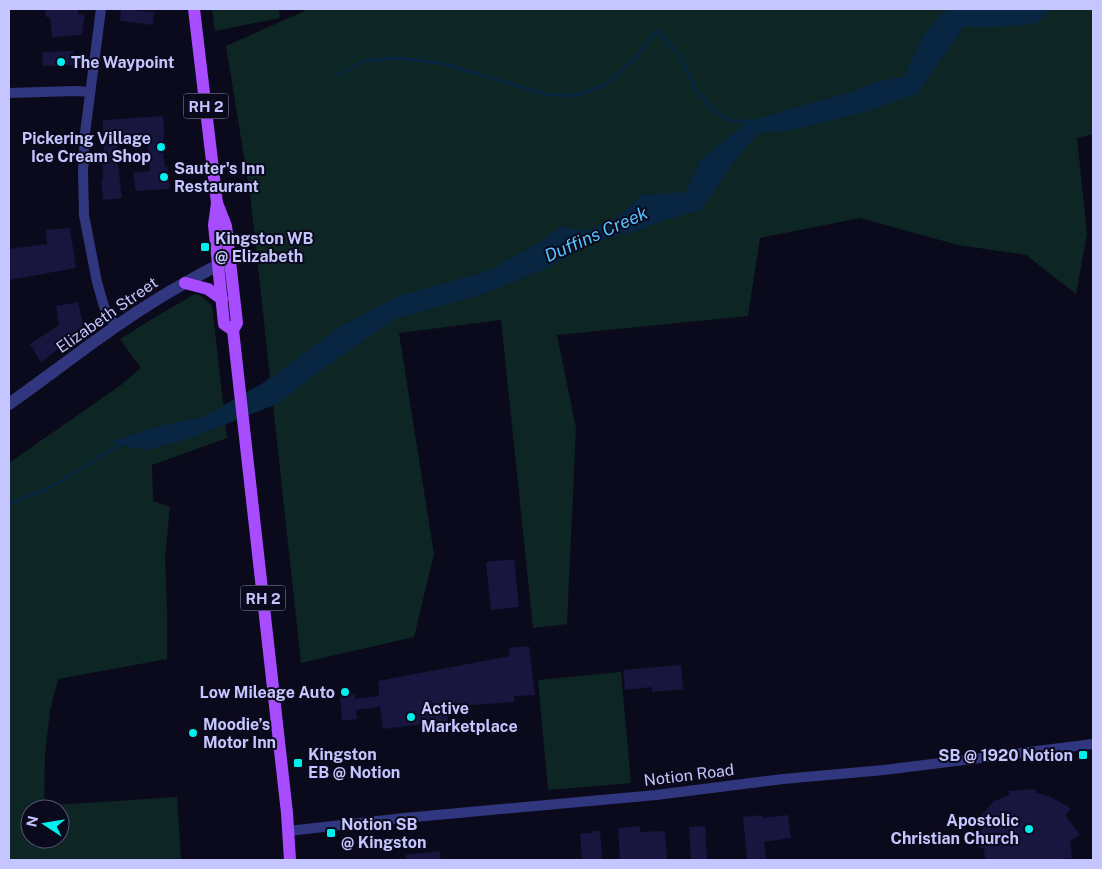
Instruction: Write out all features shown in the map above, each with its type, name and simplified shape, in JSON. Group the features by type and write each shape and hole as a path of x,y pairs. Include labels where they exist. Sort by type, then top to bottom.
{"main road":[{"name":"RH 2","path":"194,9 217,203 226,226 222,299 224,324 232,330"},
{"name":"RH 2","path":"224,265 237,323 232,330 290,860"},
{"path":"185,283 208,289 222,299"}],"street":[{"path":"101,9 85,133 83,172 84,215 103,303 107,315 117,326"},
{"path":"9,93 75,90 90,92"},
{"name":"Elizabeth Street","path":"9,404 169,291 224,265"},
{"name":"Notion Road","path":"288,831 404,818 656,795 783,779 884,770 1093,744"}],"green space":[{"path":"212,9 279,9 280,18 215,31"},
{"path":"309,9 1093,9 1093,134 1077,138 1087,234 1076,294 1026,255 958,245 860,218 760,238 748,316 557,335 576,428 567,624 533,628 501,320 399,333 434,554 414,637 301,663 250,193 226,46"},
{"path":"195,294 203,297 212,306 227,438 152,465 153,501 170,507 165,557 167,659 58,679 50,711 45,754 44,799 20,799 20,849 70,849 70,804 177,797 181,860 9,860 9,463 121,385 141,368 120,339"},
{"path":"621,672 631,783 548,790 538,680"}],"water":[{"name":"Duffins Creek","path":"952,9 1049,9 1038,23 999,27 964,27 917,94 865,112 792,130 759,133 739,155 701,210 668,219 637,231 596,241 543,270 483,294 395,319 324,368 277,404 191,438 147,450 110,442 158,426 203,417 263,383 341,326 398,296 490,270 543,240 561,226 586,231 619,216 642,195 686,192 699,161 749,121 854,91 878,81 904,77 923,36 941,14"}],"building":[{"path":"45,9 77,9 79,15 85,14 82,35 52,37 50,17 46,17"},
{"path":"121,9 154,12 153,25 120,21"},
{"path":"73,51 73,65 43,66 42,52"},
{"path":"163,116 163,151 170,186 168,189 136,191 133,173 150,171 147,135 118,139 119,146 116,148 122,198 103,200 101,181 103,180 102,155 104,154 103,120"},
{"path":"70,228 76,268 9,280 9,249 47,244 46,230"},
{"path":"78,302 84,330 41,362 30,344 59,325 56,306"},
{"path":"514,559 519,607 491,610 486,562"},
{"path":"529,646 535,695 514,696 514,702 447,707 448,721 383,729 380,707 356,710 357,719 342,721 340,696 355,694 355,699 379,696 378,681 510,656 509,648"},
{"path":"681,665 683,689 652,692 651,687 625,690 623,670"},
{"name":"Apostolic Christian Church","path":"1035,789 1036,793 1048,796 1071,808 1065,815 1080,835 1070,841 1072,858 1062,860 985,860 984,849 976,846 978,834 986,824 979,818 994,801 1010,795 1008,791"},
{"path":"762,815 762,818 788,815 791,838 764,842 766,860 747,860 743,817"},
{"path":"640,826 640,832 665,831 667,860 620,860 618,828"},
{"path":"705,826 707,860 691,860 689,827"},
{"path":"600,831 602,860 582,860 580,834"},
{"path":"440,851 441,860 406,860 406,855"}],"waterway":[{"path":"336,76 364,61 399,58 440,63 546,94 573,96 604,86 635,58 657,31 677,52 695,88 714,111 730,121 749,121"},
{"name":"Duffins Creek","path":"9,504 51,487 119,445"}],"place":[{"name":"The Waypoint","path":"61,62"},
{"name":"Pickering Village Ice Cream Shop","path":"161,147"},
{"name":"Sauter's Inn Restaurant","path":"164,177"},
{"name":"Kingston WB @ Elizabeth","path":"205,247"},
{"name":"Low Mileage Auto","path":"345,692"},
{"name":"Active Marketplace","path":"411,717"},
{"name":"Moodie’s Motor Inn","path":"193,733"},
{"name":"SB @ 1920 Notion","path":"1083,755"},
{"name":"Kingston EB @ Notion","path":"298,763"},
{"name":"Apostolic Christian Church","path":"1029,829"},
{"name":"Notion SB @ Kingston","path":"331,833"}]}
